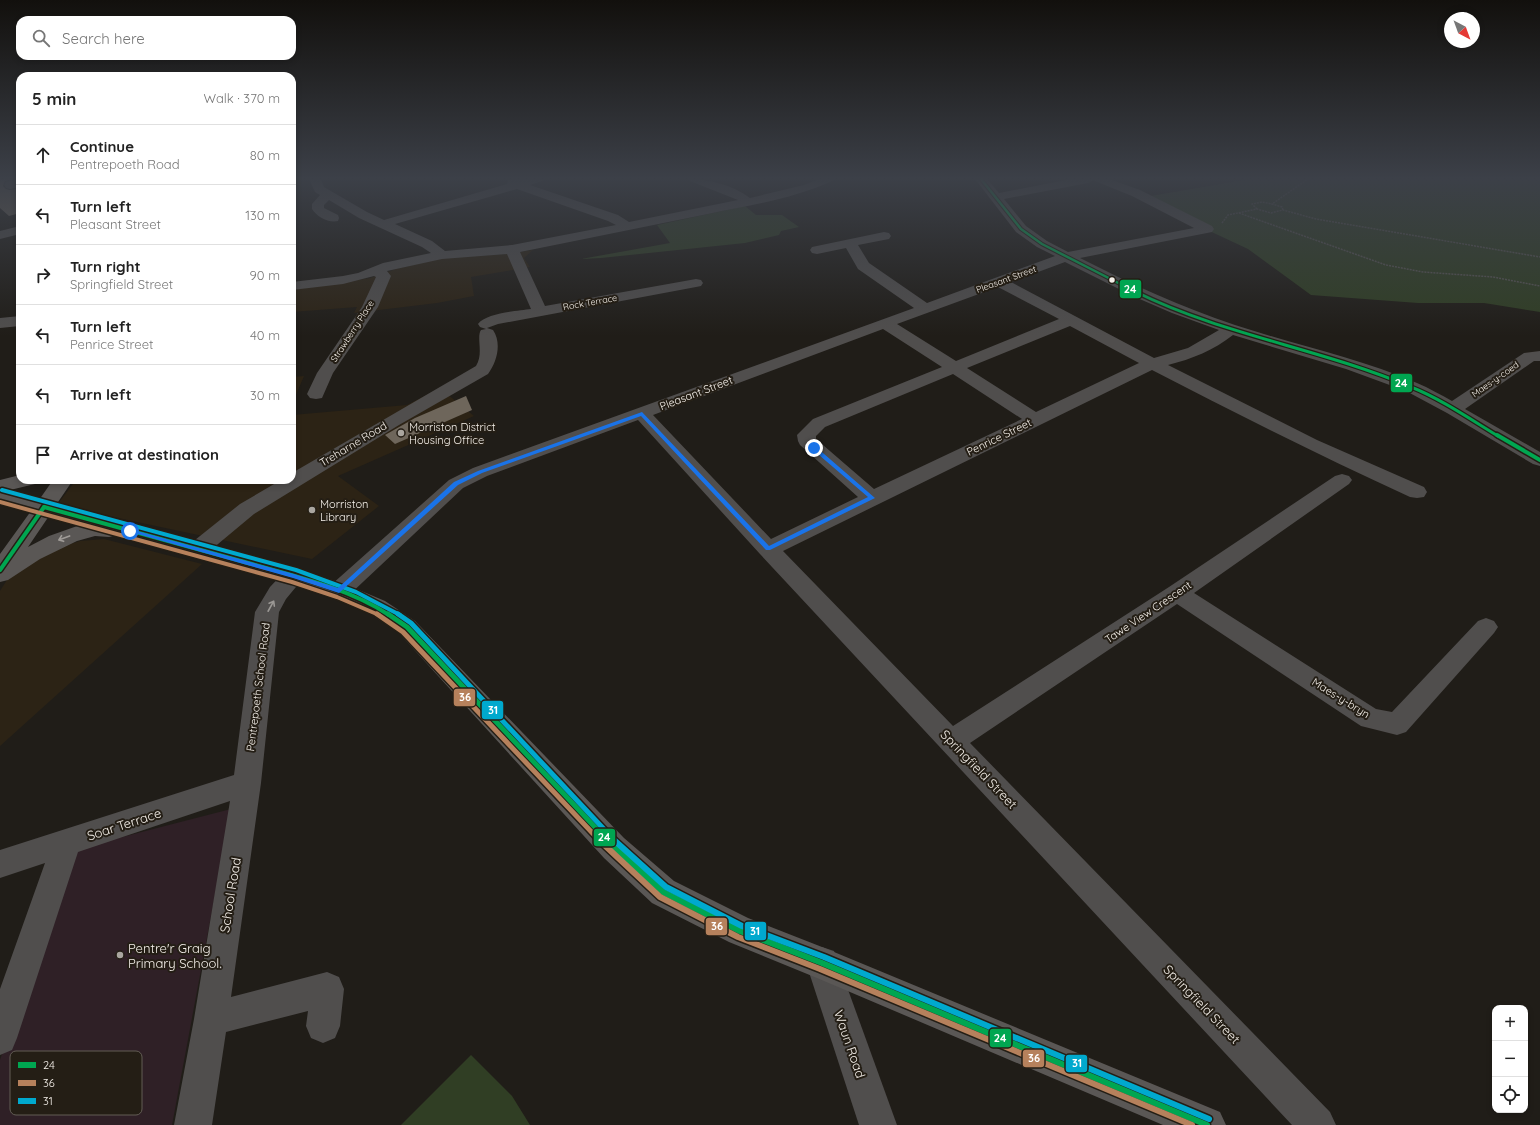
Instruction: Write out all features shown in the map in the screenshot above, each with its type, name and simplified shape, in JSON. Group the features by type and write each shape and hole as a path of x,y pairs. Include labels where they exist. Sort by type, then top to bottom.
{"main road":[{"path":"0,486 16,483"},
{"path":"0,570 60,484"},
{"path":"0,496 294,576 339,591 378,607 408,628 614,848 663,892 740,931 822,963 1207,1125"},
{"path":"0,574 28,556 60,539 94,529 130,531"}],"street":[{"path":"0,235 14,232"},
{"path":"399,232 427,244 442,255"},
{"path":"296,286 343,280 396,264 442,255 512,249 604,232"},
{"path":"1024,232 1042,244 1066,257 1140,294 1177,310 1231,329 1352,365 1412,387 1540,460"},
{"name":"Pleasant Street","path":"339,591 456,484 480,472 1066,257 1194,232"},
{"path":"816,250 884,236"},
{"path":"850,243 864,266 873,274 925,308"},
{"path":"512,249 540,312"},
{"name":"Strawberry Place","path":"316,394 325,373 370,307 384,276 376,271"},
{"path":"998,282 1152,363 1357,467 1417,492"},
{"name":"Rock Terrace","path":"486,329 493,320 696,283"},
{"path":"872,498 814,448 808,441 806,435 811,429 819,423 1071,320"},
{"path":"0,323 16,321"},
{"path":"884,323 1035,420"},
{"name":"Treharne Road","path":"296,480 393,421 482,370 488,362 488,339 486,329"},
{"name":"Penrice Street","path":"768,549 1152,363 1172,361 1217,341 1231,329"},
{"name":"Maes-y-coed","path":"1452,409 1530,356 1540,356"},
{"name":"Springfield Street","path":"642,413 768,549 1317,1125"},
{"name":"Tawe View Crescent","path":"952,741 1177,593 1342,480"},
{"name":"Treharne Road","path":"198,550 254,505 289,484"},
{"name":"Pentrepoeth School Road","path":"247,783 267,612 278,593 294,576"},
{"name":"Maes-y-bryn","path":"1177,593 1370,718 1397,724 1486,627"},
{"name":"Soar Terrace","path":"0,864 247,783"},
{"name":"School Road","path":"193,1125 211,1019 247,783"},
{"path":"0,1038 68,842"},
{"name":"Waun Road","path":"822,963 878,1125"},
{"path":"211,1019 327,989 323,1026"}],"path":[{"path":"1293,232 1338,249 1388,265 1443,274 1487,276 1540,286"},
{"path":"1390,232 1540,257"}],"shaded area":[{"path":"533,250 524,258 530,267 471,277 474,296 437,303 354,313 357,307 296,312 296,289 370,278 396,269 443,258 505,254"},
{"path":"304,376 296,395 296,377"},
{"path":"434,391 447,394 474,416 338,476 379,506 312,559 57,505 73,484 296,484 296,415 407,405"},
{"path":"104,539 202,564 0,746 0,591 12,572 44,552 80,541"},
{"name":"Pentre'r Graig Primary School.","path":"231,809 172,1125 0,1125 0,1060 72,850"}],"green space":[{"path":"662,232 781,232 779,235 745,243 581,259 670,243"},
{"path":"1211,232 1540,232 1540,312 1484,303 1418,303 1311,295 1248,249"},
{"path":"471,1055 512,1096 530,1125 401,1125"}],"building":[{"name":"Morriston District Housing Office","path":"466,396 472,410 395,444 385,435 415,418"}],"transit line":[{"name":"24","path":"1024,232 1042,244 1066,257 1140,294 1177,310 1231,329 1352,365 1412,387 1453,409 1540,460"},
{"name":"31","path":"2,490 296,570 341,586 384,605 411,623 618,844 666,887 742,926 824,957 1209,1119"},
{"name":"36","path":"0,502 292,582 337,597 374,612 403,632 610,852 660,897 738,937 820,969 1192,1125"},
{"name":"24","path":"44,507 294,576 339,591 377,607 407,627 614,848 663,892 740,931 822,963 1207,1125"},
{"name":"24","path":"0,570 44,507"}],"place":[{"name":"Morriston District Housing Office","path":"401,433"},
{"name":"Morriston Library","path":"312,510"},
{"name":"Pentre'r Graig Primary School.","path":"120,955"}],"route":[{"path":"130,531 294,576 339,591 456,484 480,472 642,413 768,549 872,498 814,448"}]}
